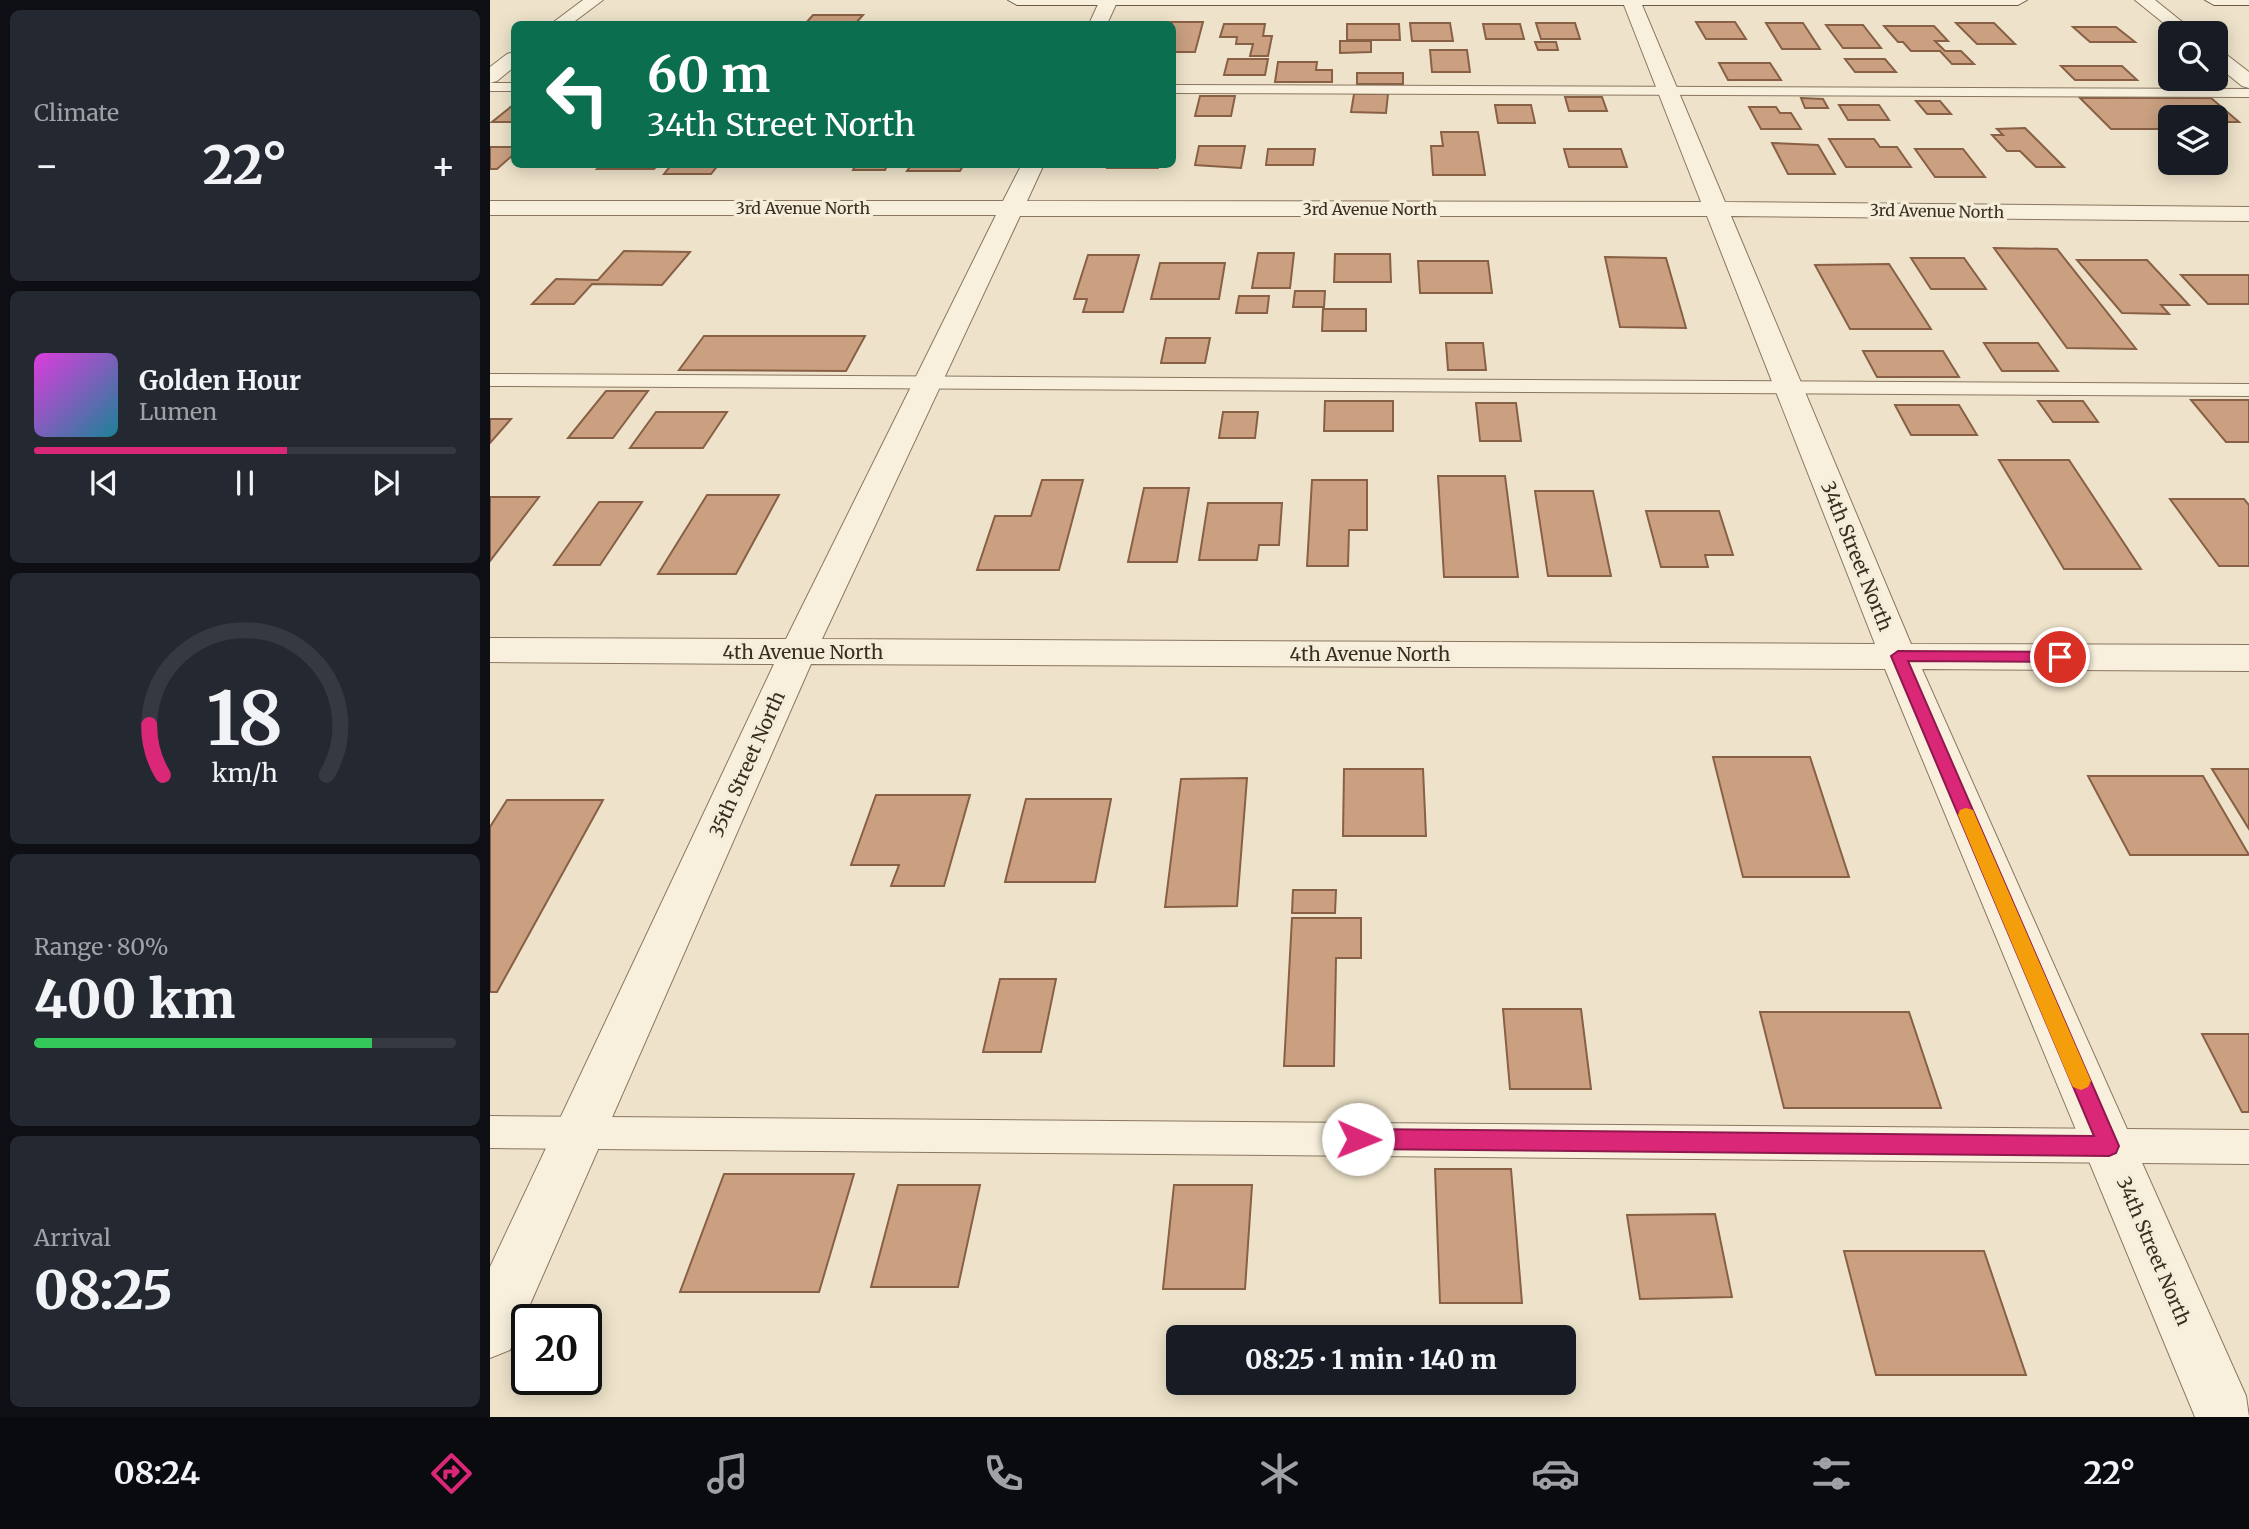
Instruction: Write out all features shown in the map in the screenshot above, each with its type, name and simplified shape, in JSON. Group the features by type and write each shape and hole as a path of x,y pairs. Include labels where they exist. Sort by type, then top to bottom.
{"street":[{"path":"565,21 594,0"},
{"path":"1017,0 2018,0"},
{"path":"1099,21 1109,0"},
{"path":"2144,0 2171,21"},
{"path":"2214,0 2249,0"},
{"name":"34th Street North","path":"1631,1 1898,656 2225,1417"},
{"path":"490,77 511,60"},
{"path":"2228,65 2249,82"},
{"name":"35th Street North","path":"490,1330 798,652 1031,168"},
{"name":"3rd Avenue North","path":"490,208 1716,209 2249,214"},
{"name":"4th Avenue North","path":"490,650 2249,658"}],"lane":[{"path":"490,87 511,87"},
{"path":"1176,89 2249,93"},
{"path":"490,380 2249,390"},
{"path":"490,1132 2249,1147"}],"building":[{"path":"813,15 863,15 858,21 808,21"},
{"path":"1176,22 1203,22 1195,52 1176,52"},
{"path":"1696,22 1735,22 1746,39 1706,39"},
{"path":"1410,23 1450,23 1453,41 1412,41"},
{"path":"1536,23 1575,23 1580,39 1541,39"},
{"path":"1766,23 1803,23 1820,49 1782,49"},
{"path":"1956,23 1994,23 2015,44 1977,44"},
{"path":"1224,24 1265,24 1263,36 1272,36 1268,56 1250,56 1253,44 1236,44 1237,37 1220,37"},
{"path":"1347,24 1399,24 1400,40 1347,40"},
{"path":"1483,24 1520,24 1524,39 1486,39"},
{"path":"1826,25 1863,25 1881,48 1843,48"},
{"path":"1884,26 1934,26 1948,41 1935,41 1945,51 1961,51 1974,64 1952,64 1940,51 1911,51 1903,42 1898,42"},
{"path":"2073,27 2116,27 2135,42 2090,42"},
{"path":"1340,41 1371,41 1371,52 1340,53"},
{"path":"1535,42 1556,42 1558,50 1538,50"},
{"path":"1430,50 1467,50 1470,72 1432,72"},
{"path":"1228,59 1268,59 1265,75 1224,75"},
{"path":"1845,59 1885,59 1896,72 1855,72"},
{"path":"1278,62 1317,62 1316,70 1332,70 1332,82 1275,82"},
{"path":"1719,63 1770,63 1781,80 1728,80"},
{"path":"2061,66 2122,66 2137,80 2075,80"},
{"path":"1357,73 1403,73 1403,84 1357,84"},
{"path":"1354,94 1388,94 1386,113 1351,112"},
{"path":"1200,96 1235,96 1231,116 1195,116"},
{"path":"1565,97 1602,97 1607,111 1569,111"},
{"path":"1801,98 1823,99 1828,108 1805,108"},
{"path":"2080,98 2211,98 2219,105 2158,105 2158,129 2111,129"},
{"path":"1916,101 1940,101 1951,114 1927,114"},
{"path":"1495,105 1531,105 1535,123 1498,123"},
{"path":"1839,105 1879,105 1889,120 1848,120"},
{"path":"511,107 511,122 492,122"},
{"path":"1749,107 1776,107 1780,113 1791,113 1801,129 1761,129"},
{"path":"2228,113 2239,122 2228,122"},
{"path":"2025,128 2064,167 2036,167 2020,151 2007,151 1992,135 2003,135 1997,129"},
{"path":"1441,132 1478,132 1485,175 1433,175 1431,146 1443,146"},
{"path":"1829,139 1874,139 1880,147 1897,147 1911,167 1846,167"},
{"path":"1772,143 1818,145 1835,174 1788,174"},
{"path":"1199,146 1245,146 1241,168 1195,165"},
{"path":"490,147 511,147 511,157 497,169 490,169"},
{"path":"1268,149 1315,149 1313,165 1266,165"},
{"path":"1564,149 1621,149 1627,167 1569,167"},
{"path":"1915,149 1963,149 1985,177 1935,177"},
{"path":"598,168 655,168 654,169"},
{"path":"669,168 716,168 711,174 664,174"},
{"path":"854,168 886,168 885,170 853,170"},
{"path":"909,168 962,168 960,171 907,171"},
{"path":"1994,248 2057,249 2136,349 2067,348"},
{"path":"624,251 690,252 662,285 592,284 574,304 532,304 556,279 598,280"},
{"path":"1258,253 1294,253 1290,288 1252,288"},
{"path":"1335,254 1390,254 1391,282 1334,282"},
{"path":"1088,255 1139,255 1123,312 1083,312 1087,299 1074,299"},
{"path":"1605,257 1666,258 1686,328 1620,327"},
{"path":"1911,258 1964,258 1986,289 1931,289"},
{"path":"2077,260 2147,260 2189,305 2161,305 2169,314 2122,313"},
{"path":"1418,261 1488,261 1492,293 1420,293"},
{"path":"1160,263 1225,263 1219,299 1151,299"},
{"path":"1889,264 1931,329 1850,329 1815,265"},
{"path":"2181,275 2249,275 2249,304 2208,304"},
{"path":"1295,291 1325,291 1324,307 1293,307"},
{"path":"1239,296 1269,296 1267,313 1236,313"},
{"path":"1323,309 1366,309 1366,331 1322,331"},
{"path":"704,336 865,336 846,371 679,370"},
{"path":"1166,338 1210,338 1205,363 1161,363"},
{"path":"1446,343 1483,343 1486,370 1448,370"},
{"path":"1984,343 2038,343 2058,371 2002,371"},
{"path":"1863,351 1943,351 1959,377 1877,377"},
{"path":"606,391 648,391 613,438 568,438"},
{"path":"2191,400 2249,400 2249,442 2226,442"},
{"path":"1325,401 1393,401 1393,431 1324,431"},
{"path":"2038,401 2083,401 2098,422 2053,422"},
{"path":"1476,403 1516,403 1521,441 1480,441"},
{"path":"1895,405 1959,405 1977,435 1911,435"},
{"path":"656,412 727,412 703,448 630,448"},
{"path":"1223,412 1258,412 1255,438 1219,438"},
{"path":"490,419 511,419 490,443"},
{"path":"1999,460 2069,460 2141,569 2064,569"},
{"path":"1438,476 1505,476 1518,577 1444,577"},
{"path":"1042,480 1083,480 1059,570 977,570 995,516 1031,516"},
{"path":"1312,480 1367,480 1367,530 1349,530 1348,566 1307,566"},
{"path":"1144,488 1189,488 1177,562 1128,562"},
{"path":"1535,491 1593,491 1611,576 1548,576"},
{"path":"707,495 779,495 736,574 658,574"},
{"path":"490,497 539,497 490,561"},
{"path":"2170,499 2244,499 2249,505 2249,566 2219,566"},
{"path":"599,502 642,502 600,565 554,565"},
{"path":"1208,503 1282,503 1279,545 1259,545 1257,560 1199,560"},
{"path":"1646,511 1719,511 1733,555 1705,555 1708,567 1661,567"},
{"path":"1713,757 1810,757 1849,877 1743,877"},
{"path":"1344,769 1423,769 1426,836 1343,836"},
{"path":"2212,769 2249,769 2249,829"},
{"path":"2088,776 2203,776 2249,855 2130,855"},
{"path":"1247,778 1237,906 1165,907 1181,779"},
{"path":"876,795 970,795 944,886 891,886 899,865 851,865"},
{"path":"1026,799 1111,799 1095,882 1005,882"},
{"path":"507,800 603,800 497,992 490,992 490,827"},
{"path":"1293,890 1336,890 1335,913 1292,913"},
{"path":"1292,918 1361,918 1361,958 1336,958 1334,1066 1284,1066"},
{"path":"1000,979 1056,979 1041,1052 983,1052"},
{"path":"1503,1009 1581,1009 1591,1089 1510,1089"},
{"path":"1760,1012 1909,1012 1941,1108 1784,1108"},
{"path":"2202,1034 2249,1034 2249,1112 2242,1112"},
{"path":"1435,1169 1511,1169 1522,1303 1440,1303"},
{"path":"724,1174 854,1174 819,1292 680,1292"},
{"path":"898,1185 980,1185 958,1287 871,1287"},
{"path":"1174,1185 1252,1185 1245,1289 1163,1289"},
{"path":"1715,1214 1732,1297 1640,1299 1627,1215"},
{"path":"1844,1251 1984,1251 2026,1375 1876,1375"}],"slow traffic":[{"path":"1966,815 2081,1081"}],"route":[{"path":"1358,1139 2109,1146 1898,656 2060,657"}]}
